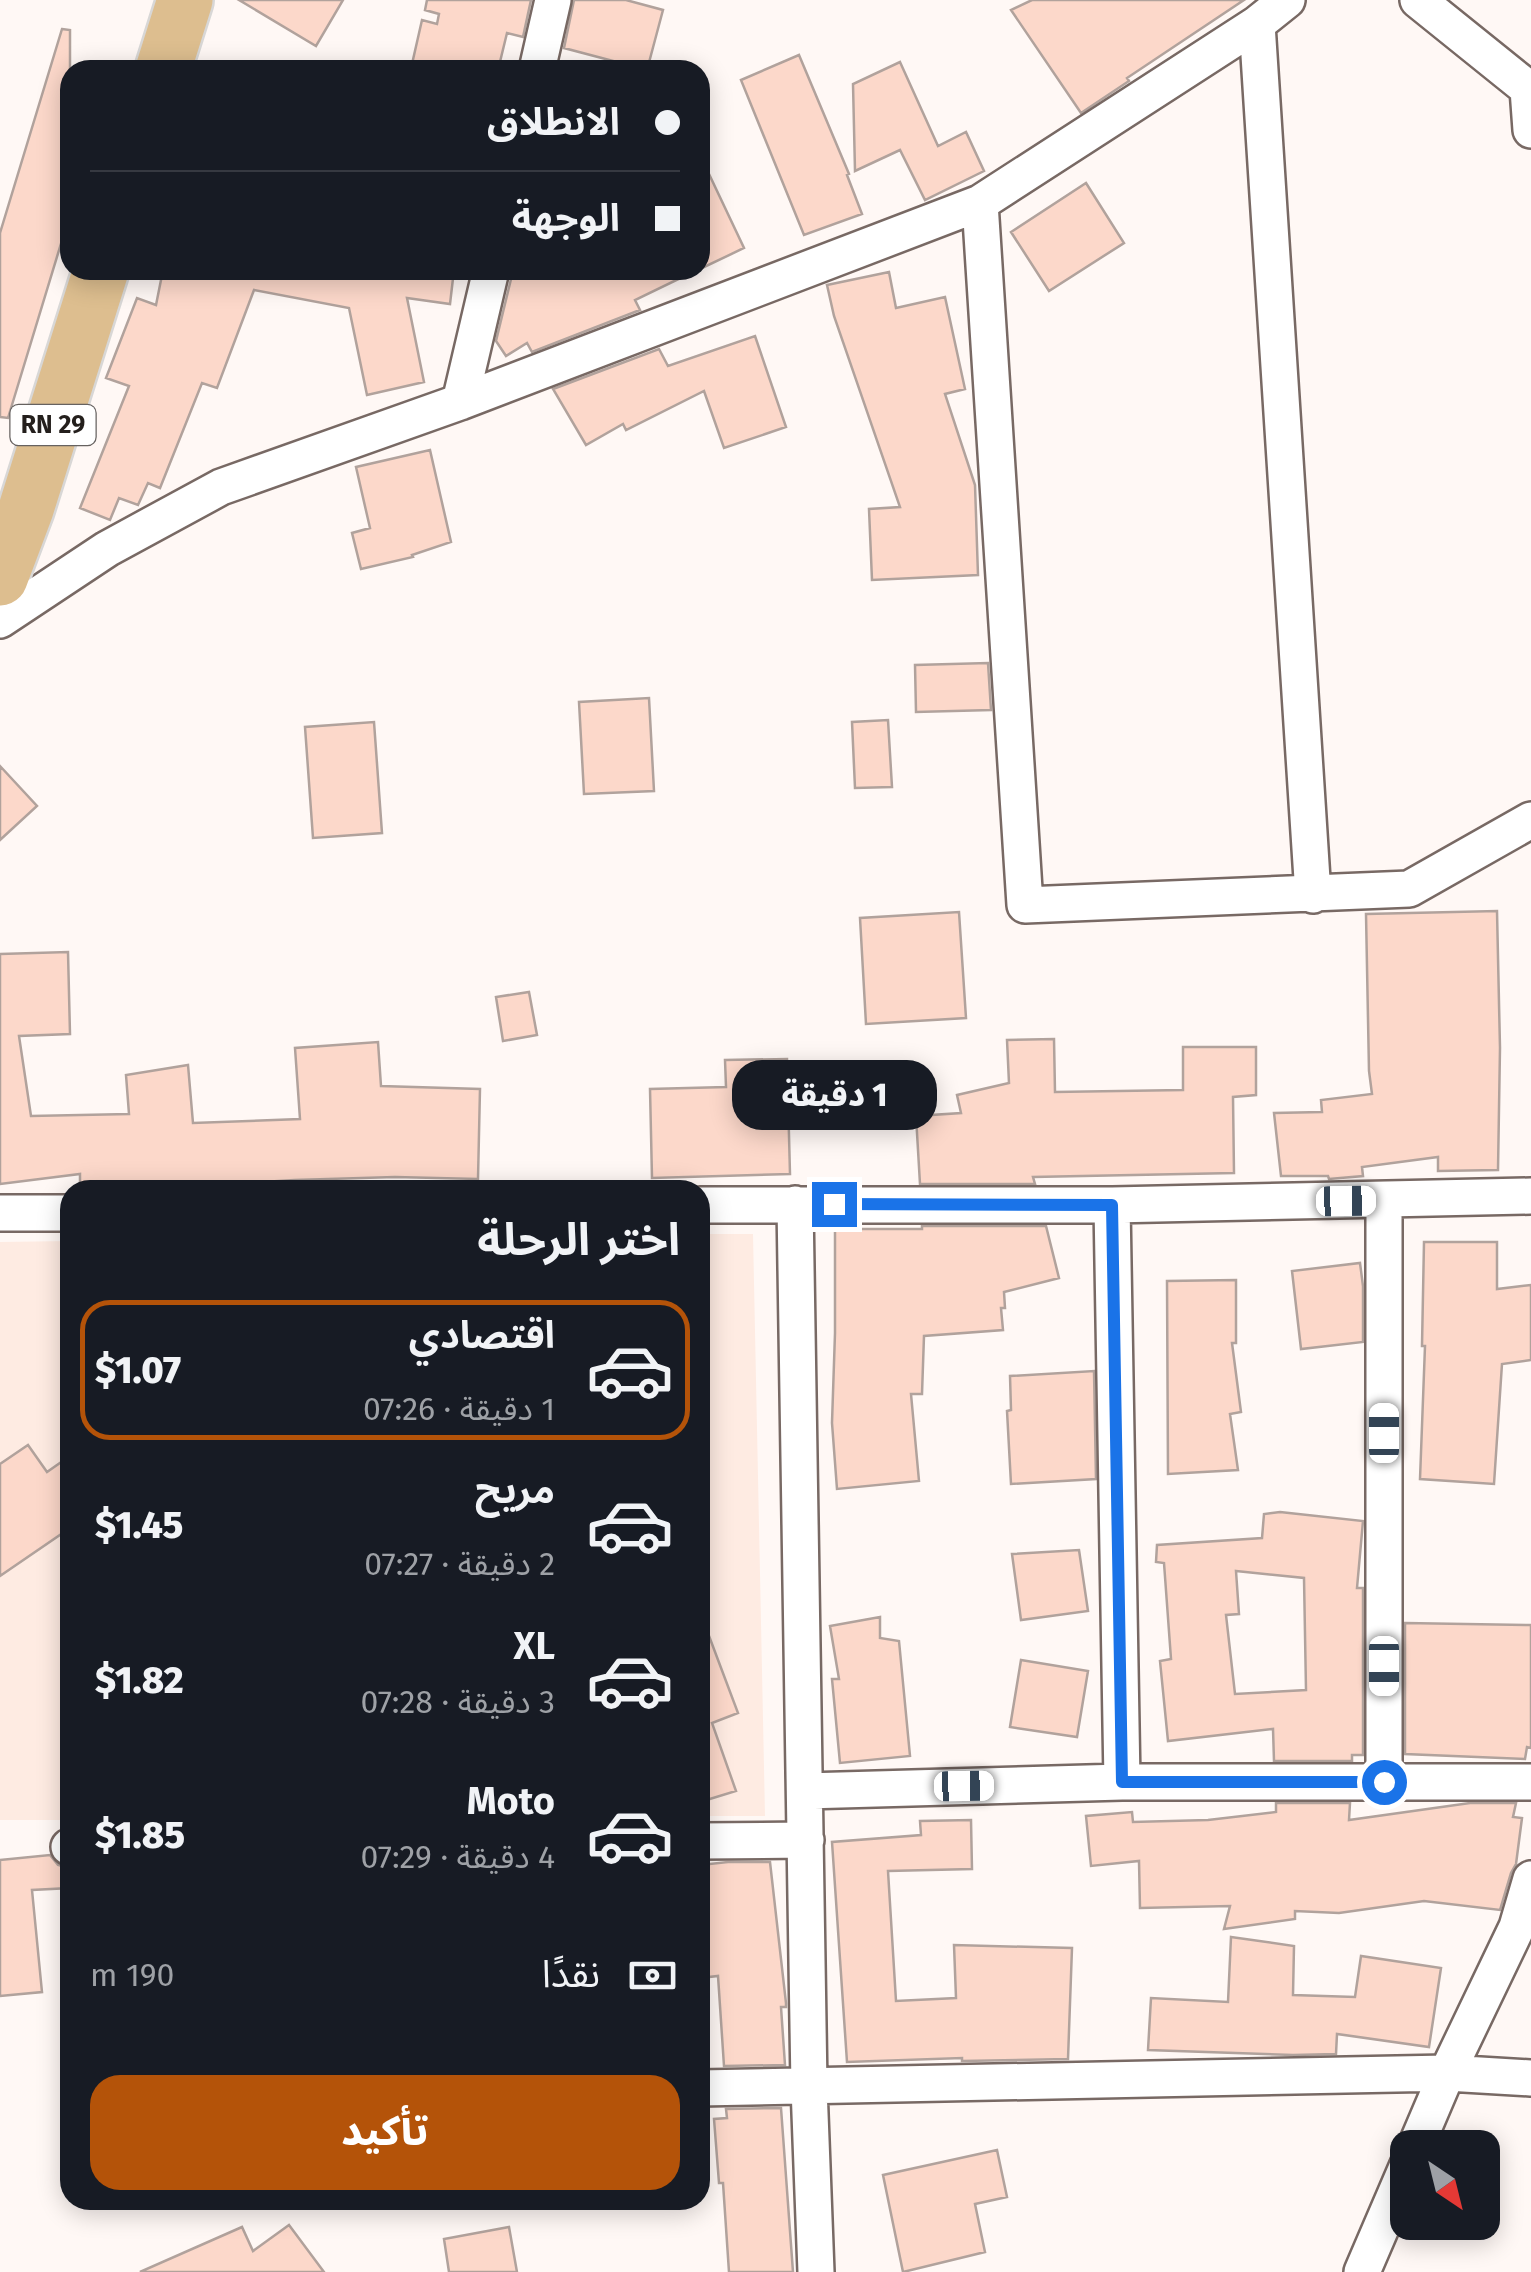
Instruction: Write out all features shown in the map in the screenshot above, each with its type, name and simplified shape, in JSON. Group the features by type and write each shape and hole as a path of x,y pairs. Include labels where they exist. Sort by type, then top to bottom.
{"main road":[{"path":"166,60 185,0"},
{"name":"RN 29","path":"0,578 26,509 98,280"}],"street":[{"path":"539,60 553,0"},
{"path":"0,620 107,548 221,486 460,402 980,203 1257,24 1287,0"},
{"path":"1418,0 1530,90 1531,130"},
{"path":"1257,24 1313,894"},
{"path":"980,203 1026,905 1409,890 1531,820"},
{"path":"460,402 488,280"},
{"path":"710,1205 1112,1205 1531,1196"},
{"path":"1384,1201 1384,1782"},
{"path":"795,1204 809,2087 816,2272"},
{"path":"1112,1205 1122,1782"},
{"path":"0,1214 60,1212"},
{"path":"805,1791 1122,1782 1531,1782"},
{"path":"710,1841 806,1840"},
{"path":"1423,2130 1517,1927 1531,1879"},
{"path":"710,2088 1447,2072 1531,2078"},
{"path":"1362,2272 1390,2207"}],"shaded area":[{"path":"710,1234 753,1234 765,1816 710,1816"},
{"path":"60,1241 60,1820 0,1820 0,1242"}],"building":[{"path":"239,0 343,0 316,46"},
{"path":"427,0 531,0 523,37 507,33 500,60 413,60 422,20 437,24 439,14 425,10"},
{"path":"574,0 626,0 663,10 650,60 609,60 564,48"},
{"path":"1032,0 1244,0 1081,113 1011,10"},
{"path":"62,29 70,30 70,60 60,60 60,247 8,418 0,417 0,233"},
{"path":"799,55 862,214 804,235 741,80"},
{"path":"900,62 938,146 966,132 984,171 925,200 900,150 855,171 853,84"},
{"path":"710,176 744,248 710,264"},
{"path":"1086,183 1124,243 1049,291 1011,232"},
{"path":"889,272 896,308 945,297 965,389 945,394 975,485 978,575 872,580 869,509 900,507 834,316 827,285"},
{"path":"161,280 453,280 450,304 407,298 424,382 367,395 349,308 254,290 217,388 202,383 160,488 148,483 138,505 119,498 110,520 80,508 129,386 106,378 137,298 156,305"},
{"path":"511,280 676,280 635,300 640,310 532,352 527,343 506,356 496,341"},
{"path":"755,336 786,427 724,448 704,391 626,430 623,424 586,445 553,389 659,349 668,366"},
{"path":"430,450 451,542 413,557 361,569 352,533 370,528 356,467"},
{"path":"988,663 991,710 916,712 915,665"},
{"path":"649,698 654,791 584,794 579,702"},
{"path":"888,720 892,787 855,788 852,722"},
{"path":"374,722 382,833 313,838 305,727"},
{"path":"0,766 37,806 0,840"},
{"path":"1497,911 1498,1170 1438,1171 1438,1157 1362,1167 1363,1176 1281,1176 1274,1113 1322,1112 1321,1100 1372,1094 1366,914"},
{"path":"959,912 966,1018 866,1024 860,918"},
{"path":"68,952 70,1034 19,1036 31,1116 129,1114 126,1075 188,1065 193,1123 300,1119 295,1048 378,1042 381,1086 480,1089 478,1179 80,1180 80,1174 0,1184 0,954"},
{"path":"529,992 537,1035 503,1041 496,997"},
{"path":"1054,1039 1055,1092 1183,1090 1183,1047 1256,1047 1256,1095 1233,1097 1234,1173 1033,1177 1035,1184 920,1184 916,1116 961,1113 957,1095 1009,1083 1007,1040"},
{"path":"787,1059 790,1174 652,1178 650,1089 726,1087 725,1060"},
{"path":"1046,1226 1059,1278 1004,1292 1003,1330 924,1336 922,1394 911,1394 919,1481 837,1489 832,1423 835,1229"},
{"path":"1424,1242 1497,1242 1497,1289 1531,1285 1531,1360 1502,1364 1494,1484 1420,1479"},
{"path":"1360,1263 1363,1342 1301,1349 1292,1271"},
{"path":"1236,1280 1236,1343 1232,1343 1241,1412 1230,1414 1238,1470 1168,1474 1167,1281"},
{"path":"1094,1371 1096,1479 1011,1484 1007,1411 1011,1410 1010,1376"},
{"path":"28,1445 47,1472 60,1463 60,1535 0,1576 0,1464"},
{"path":"1280,1512 1363,1521 1357,1588 1363,1588 1363,1755 1352,1755 1352,1761 1274,1761 1273,1729 1168,1741 1160,1661 1171,1659 1164,1563 1156,1562 1157,1545 1262,1538 1264,1514","holes":["1236,1571 1304,1578 1306,1690 1235,1694 1226,1615 1239,1614"]},
{"path":"1079,1550 1088,1611 1021,1620 1012,1554"},
{"path":"880,1617 880,1638 899,1641 910,1756 840,1763 832,1679 839,1679 830,1626"},
{"path":"1405,1623 1531,1625 1531,1748 1527,1747 1525,1759 1405,1754"},
{"path":"710,1639 738,1713 712,1723 736,1791 710,1799"},
{"path":"1021,1660 1088,1671 1077,1737 1010,1727"},
{"path":"1276,1803 1350,1803 1349,1820 1470,1803 1516,1803 1513,1817 1522,1818 1516,1864 1500,1910 1424,1901 1339,1913 1295,1911 1295,1919 1224,1929 1230,1906 1140,1908 1139,1861 1091,1866 1086,1816 1132,1812 1133,1822 1208,1820 1276,1812"},
{"path":"971,1820 972,1869 888,1871 896,2001 956,1998 954,1945 1072,1948 1068,2059 847,2062 832,1842 921,1835 920,1821"},
{"path":"50,1855 60,1866 60,1889 32,1890 42,1992 0,1996 0,1860"},
{"path":"770,1862 786,2003 786,2007 781,2007 785,2065 724,2066 718,1976 710,1977 710,1864"},
{"path":"1231,1937 1294,1946 1293,1995 1355,1997 1361,1956 1441,1968 1429,2047 1337,2034 1336,2054 1148,2050 1151,1998 1228,2002"},
{"path":"781,2108 793,2272 729,2272 714,2119 727,2118 726,2109"},
{"path":"997,2150 1007,2197 975,2204 985,2252 903,2272 883,2175"},
{"path":"289,2225 324,2272 140,2272 242,2227 253,2251"},
{"path":"509,2227 517,2272 449,2272 444,2239"}],"route":[{"path":"834,1204 1112,1205 1122,1782 1384,1782"}]}
